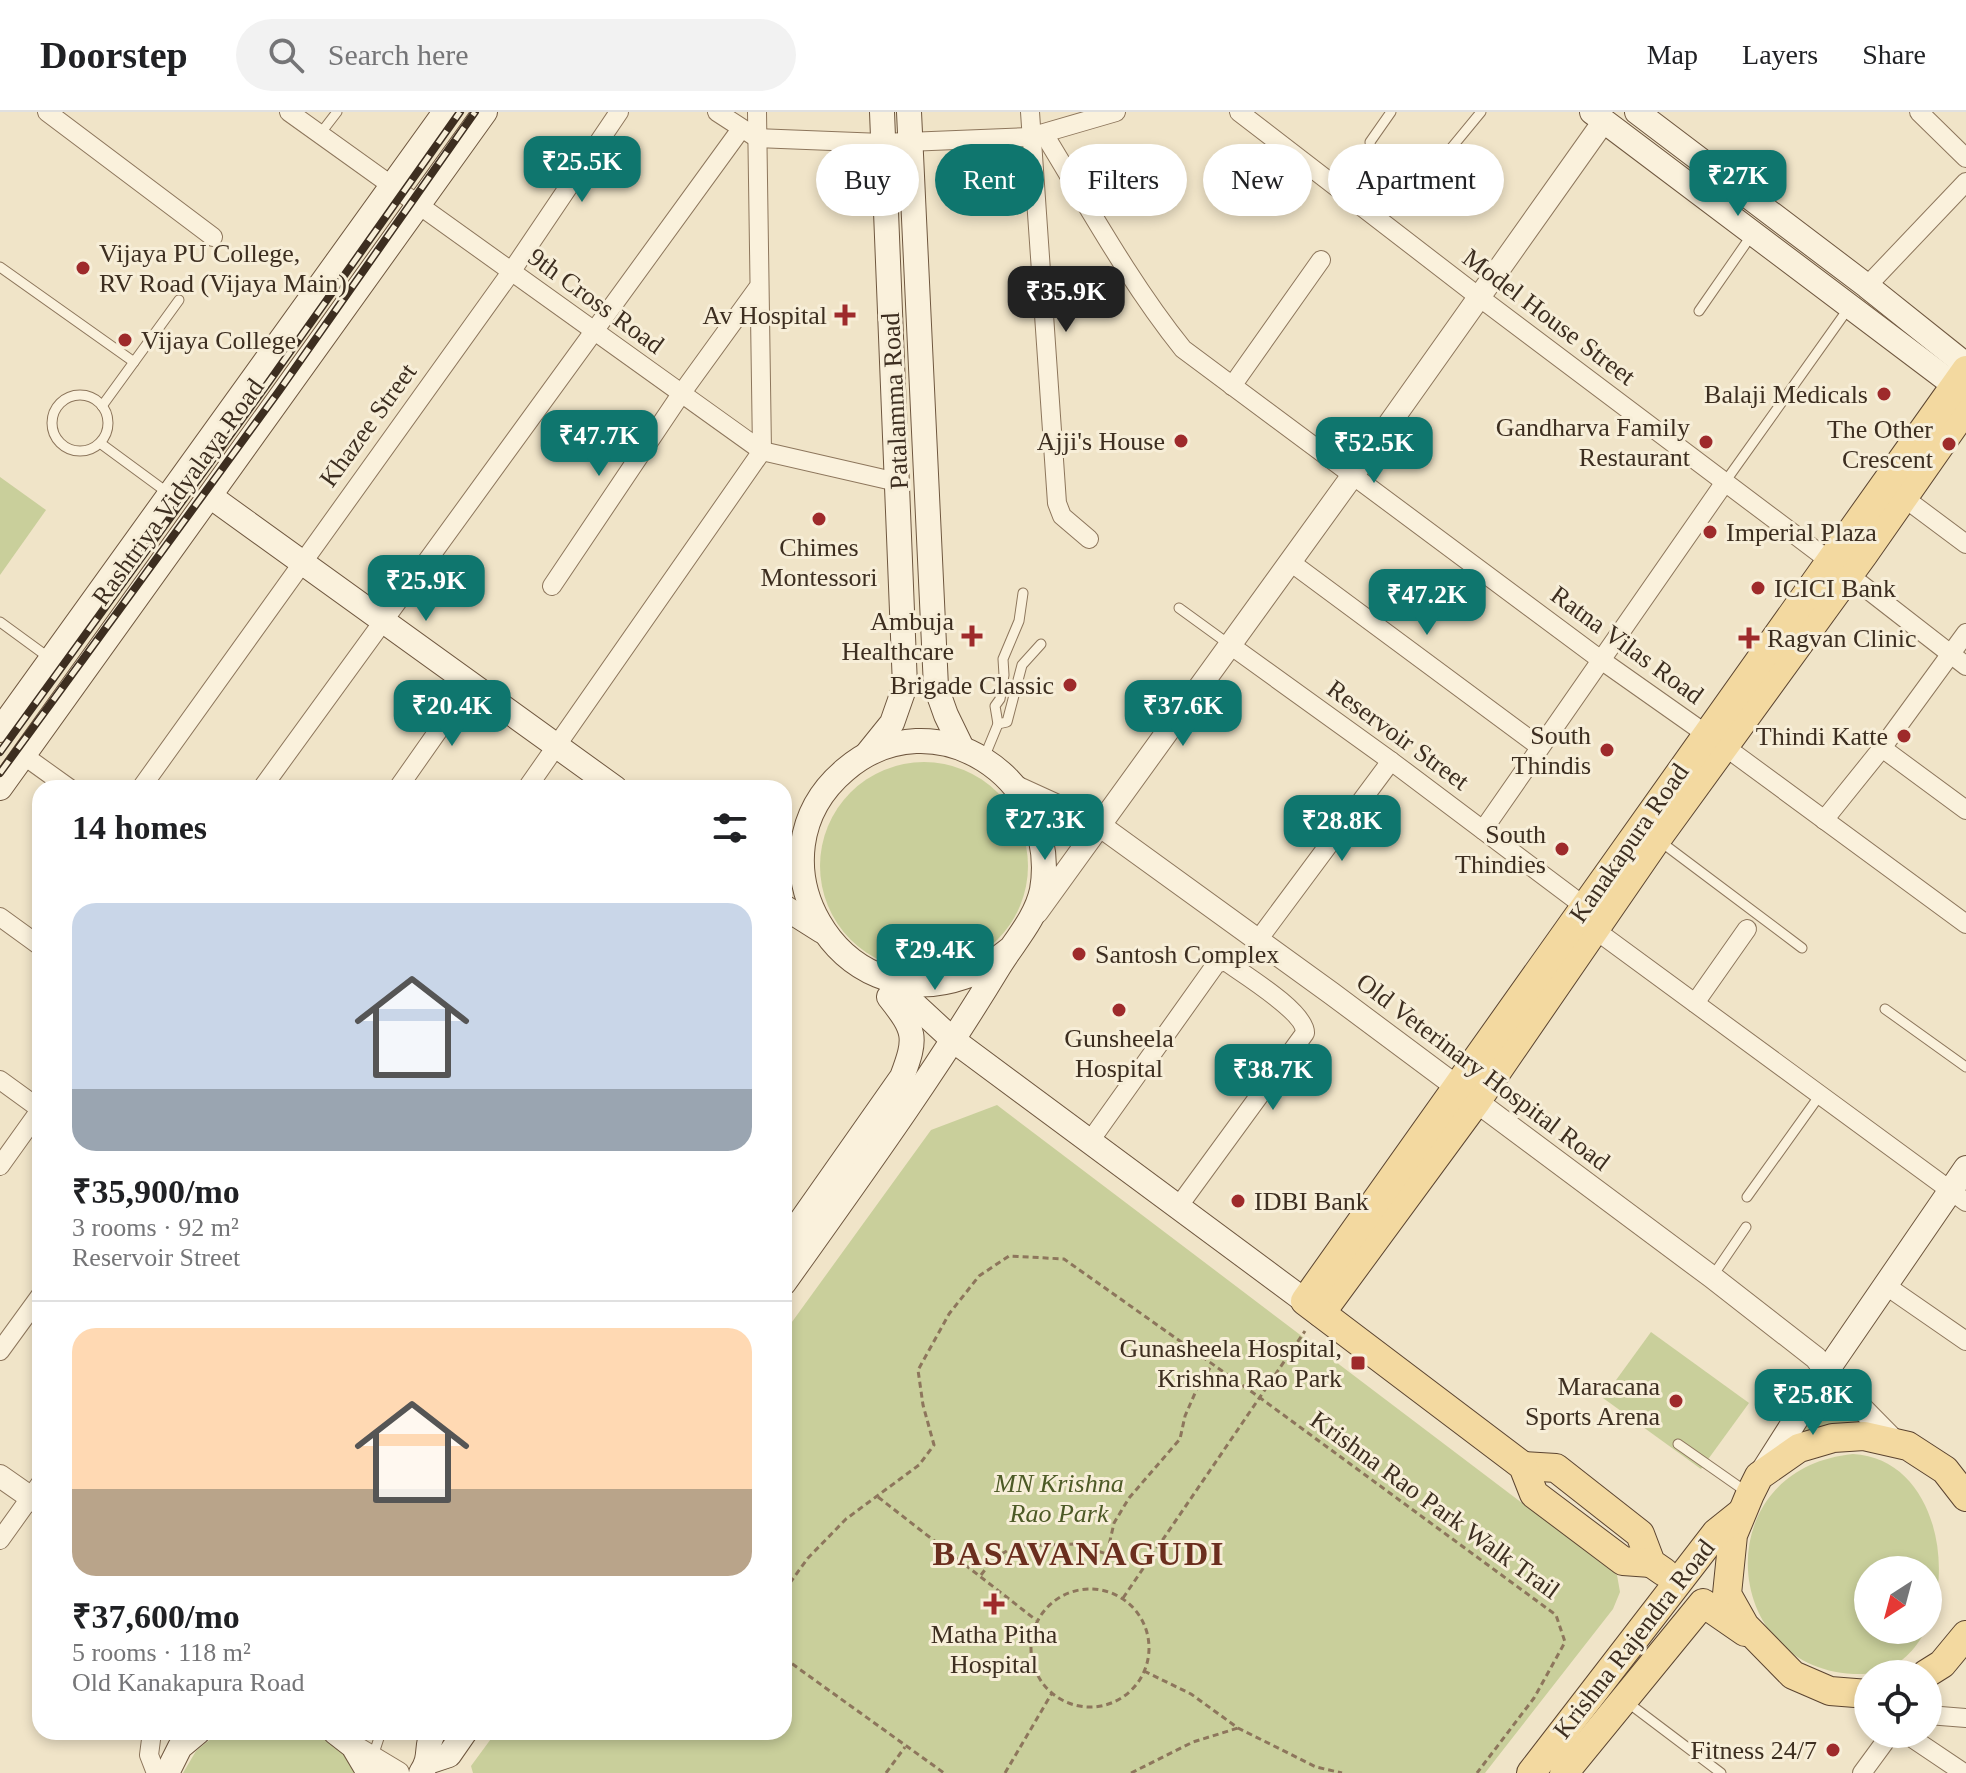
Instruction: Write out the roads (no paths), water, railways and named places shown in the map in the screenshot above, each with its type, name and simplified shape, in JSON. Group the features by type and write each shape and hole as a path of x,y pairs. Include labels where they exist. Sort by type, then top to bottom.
{"main road":[{"name":"Rashtriya Vidyalaya Road","path":"0,730 445,112"},
{"name":"Rashtriya Vidyalaya Road","path":"0,788 485,112"},
{"name":"Patalamma Road","path":"865,756 892,723 905,686 882,112"},
{"name":"Patalamma Road","path":"909,112 936,687 962,748"},
{"path":"1637,112 1867,286 1964,385"},
{"path":"1598,116 1850,306 1964,385"},
{"name":"Kanakapura Road","path":"1840,568 1903,497 1964,385"},
{"name":"Kanakapura Road","path":"1314,1308 1840,568 1964,385"},
{"path":"210,496 604,780"},
{"name":"Kanakapura Road","path":"1589,917 1657,839 1715,740"},
{"path":"792,1234 902,1077 913,1038 907,1021 860,967 824,932 811,909 802,870 806,831 815,806 828,786 845,769 865,756 888,746 913,742 938,742 962,748 984,758 1018,788 1036,820 1044,855 1041,892 1027,926 953,1040 792,1271"},
{"path":"792,828 815,806"},
{"path":"792,912 824,932"},
{"path":"860,967 912,984 939,984 965,977 989,965 1010,949"},
{"path":"886,978 953,1040 1523,1466 1556,1468 1640,1534 1651,1563 1703,1603"},
{"path":"1854,1693 1830,1691 1793,1675 1745,1626 1727,1594 1733,1535 1751,1494 1826,1372 1885,1285 1958,1196 1966,1168"},
{"name":"Krishna Rajendra Road","path":"1531,1773 1716,1533 1799,1448 1833,1438 1864,1436 1908,1446 1945,1470 1966,1497"},
{"name":"Krishna Rajendra Road","path":"1567,1772 1703,1603 1759,1641"},
{"path":"1942,1664 1966,1635"},
{"path":"167,1773 180,1747 188,1740"},
{"path":"425,1768 429,1740"},
{"path":"425,1768 449,1755 459,1740"}],"street":[{"path":"47,112 213,237"},
{"name":"9th Cross Road","path":"289,112 762,451 897,482"},
{"name":"Khazee Street","path":"147,780 511,272 619,112"},
{"path":"717,112 749,134 882,143 1037,136 1116,112"},
{"path":"268,780 593,331 749,134 757,112"},
{"path":"1030,112 1037,136 1057,503 1062,516 1089,539"},
{"name":"Model House Street","path":"1239,112 1966,666"},
{"path":"1919,112 1966,158"},
{"path":"1027,926 1479,297 1598,116"},
{"path":"533,780 762,451 749,134"},
{"name":"Ratna Vilas Road","path":"1037,136 1183,349 1601,660 1966,924"},
{"path":"1867,286 1966,182"},
{"path":"1232,386 1321,260"},
{"path":"552,586 681,394 757,289"},
{"path":"1483,830 1725,482"},
{"path":"1903,497 1966,544"},
{"path":"1289,561 1540,747"},
{"path":"1824,820 1882,748 1966,633"},
{"name":"Reservoir Street","path":"1230,645 1483,830 1695,1003 1958,1196"},
{"path":"404,780 471,684"},
{"path":"1882,748 1966,810"},
{"path":"23,755 58,780"},
{"path":"1258,940 1391,761"},
{"name":"Old Veterinary Hospital Road","path":"1018,788 1099,825 1712,1277 1816,1358 1897,1444"},
{"path":"0,917 32,940"},
{"path":"1695,1003 1747,929"},
{"path":"1090,1141 1216,964 1225,961 1258,985 1296,1014 1306,1027 1305,1033 1178,1207"},
{"path":"0,1080 32,1103"},
{"path":"0,1166 32,1120"},
{"path":"1885,1285 1966,1341"},
{"path":"0,1351 32,1307"},
{"path":"0,1476 32,1492"},
{"path":"0,1540 32,1501"},
{"path":"1830,1691 1854,1704"},
{"path":"1942,1716 1966,1718"},
{"path":"151,1740 149,1755 156,1773"},
{"path":"1862,1773 1880,1748"},
{"path":"1927,1748 1964,1773"},
{"path":"358,1752 398,1773"}],"lane":[{"path":"320,134 337,112"},
{"path":"1391,112 1370,142 1371,151 1420,186 1481,112"},
{"path":"1699,311 1753,233"},
{"path":"0,267 134,362"},
{"path":"102,406 179,300"},
{"path":"1725,482 1850,306"},
{"path":"88,396 102,406 108,426 100,443 83,451 64,446 57,439 52,420 55,410 69,397 88,396"},
{"path":"100,443 170,494"},
{"path":"984,758 998,724 995,706 1000,699 1003,659 1019,621 1023,593"},
{"name":"Reservoir Street","path":"1179,608 1230,645"},
{"path":"0,622 51,659"},
{"path":"998,724 1007,722 1022,665 1041,644"},
{"path":"1657,839 1802,948"},
{"path":"1885,1009 1966,1067"},
{"path":"1747,1197 1820,1095"},
{"path":"1712,1277 1746,1227"},
{"path":"1678,1444 1751,1494"},
{"path":"1624,1699 1721,1773"}],"railway":[{"path":"0,752 460,112"},
{"path":"0,773 279,391 475,112"}],"place":[{"name":"Vijaya PU College, RV Road (Vijaya Main)","path":"83,268"},
{"name":"Av Hospital","path":"845,315"},
{"name":"Vijaya College","path":"125,340"},
{"name":"Balaji Medicals","path":"1884,394"},
{"name":"Ajji's House","path":"1181,441"},
{"name":"Gandharva Family Restaurant","path":"1706,442"},
{"name":"The Other Crescent","path":"1949,444"},
{"name":"Chimes Montessori","path":"819,519"},
{"name":"Imperial Plaza","path":"1710,532"},
{"name":"ICICI Bank","path":"1758,588"},
{"name":"Ambuja Healthcare","path":"972,636"},
{"name":"Ragvan Clinic","path":"1749,638"},
{"name":"Brigade Classic","path":"1070,685"},
{"name":"Thindi Katte","path":"1904,736"},
{"name":"South Thindis","path":"1607,750"},
{"name":"South Thindies","path":"1562,849"},
{"name":"Santosh Complex","path":"1079,954"},
{"name":"Gunsheela Hospital","path":"1119,1010"},
{"name":"IDBI Bank","path":"1238,1201"},
{"name":"Gunasheela Hospital, Krishna Rao Park","path":"1358,1363"},
{"name":"Maracana Sports Arena","path":"1676,1401"},
{"name":"Matha Pitha Hospital","path":"994,1604"},
{"name":"Fitness 24/7","path":"1833,1750"}],"district":[{"name":"BASAVANAGUDI","path":"1079,1553"}],"park label":[{"name":"MN Krishna Rao Park","path":"1059,1498"}]}
